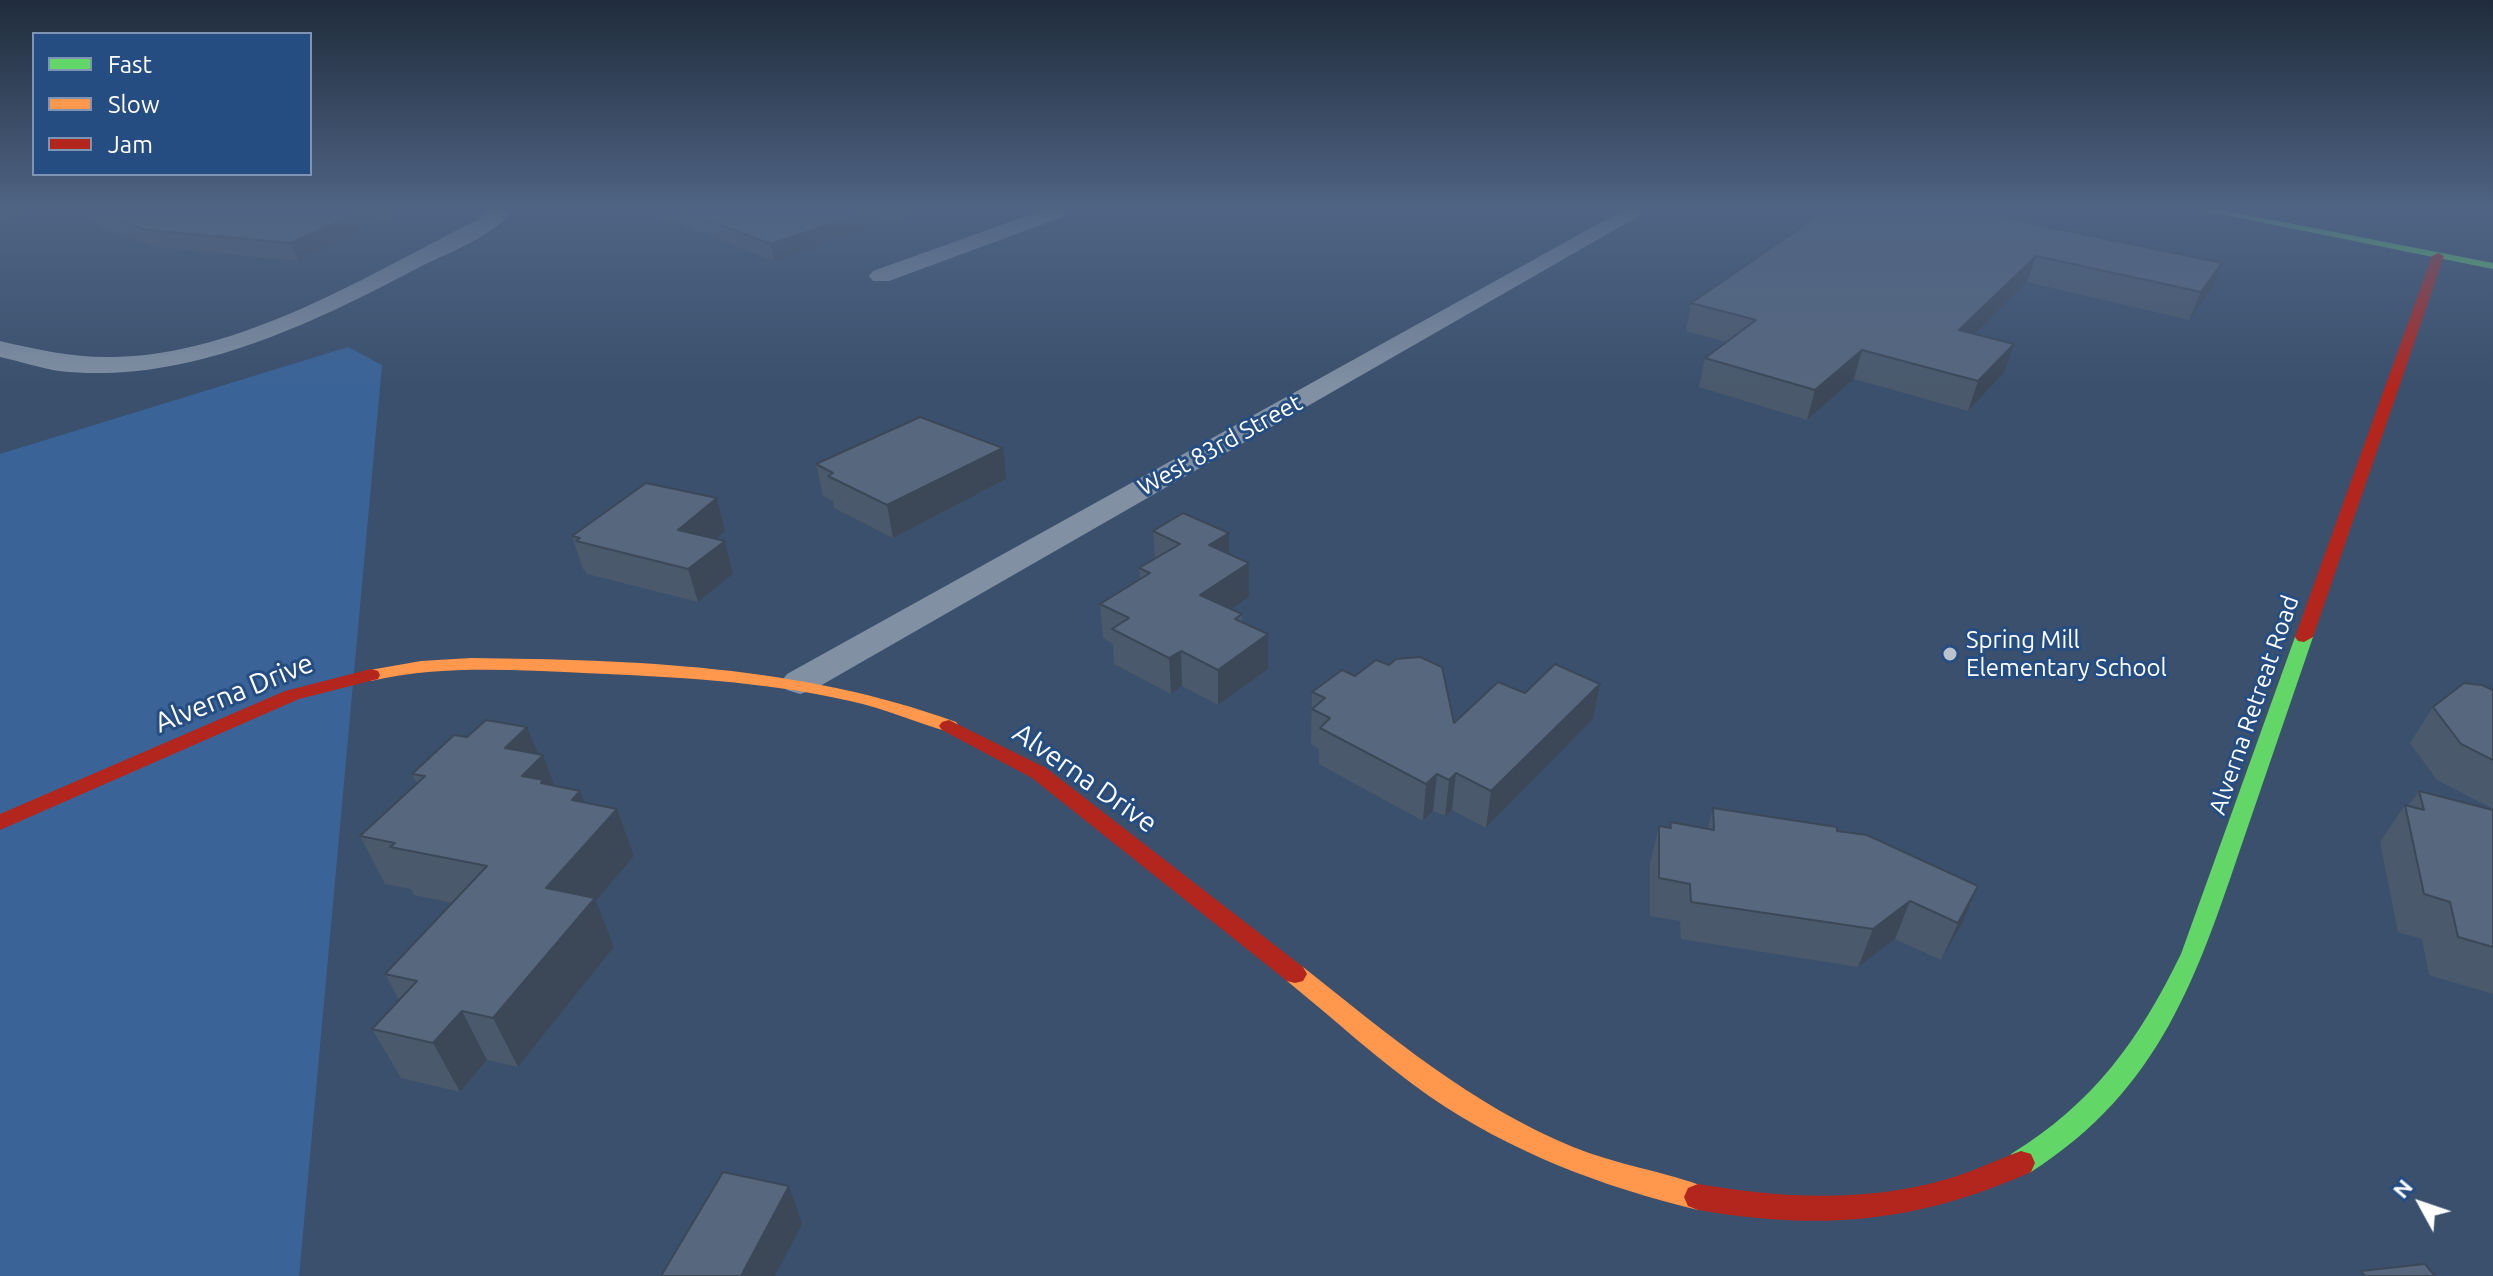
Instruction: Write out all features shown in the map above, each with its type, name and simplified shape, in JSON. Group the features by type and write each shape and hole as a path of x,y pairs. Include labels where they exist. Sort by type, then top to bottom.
{"street":[{"path":"0,349 61,363 120,364 195,352 274,328 396,269"},
{"path":"881,276 902,269"},
{"name":"West 83rd Street","path":"800,682 1534,269"},
{"name":"Alverna Retreat Road","path":"2060,1138 2085,1119 2127,1070 2164,1017 2193,954 2434,269"},
{"name":"Alverna Drive","path":"0,823 292,695 353,678 417,667 493,663 725,673 800,682 912,711 976,738 1033,769 1069,794 1439,1088 1507,1130 1556,1154 1608,1173 1690,1196 1748,1206 1803,1210 1856,1208 1957,1191 2020,1166 2060,1138"}],"shaded area":[{"path":"348,347 382,365 299,1276 0,1276 0,454"}],"building":[{"path":"1741,269 2023,269 1959,330 2014,344 1978,381 1862,350 1815,390 1705,358 1756,320 1691,303"},
{"path":"2094,269 2218,269 2201,292"},
{"path":"920,417 1003,448 887,505 828,476 833,473 816,464"},
{"path":"646,483 717,498 678,530 725,541 688,569 576,541 580,538 572,536"},
{"path":"1183,513 1229,533 1209,545 1249,563 1200,595 1242,614 1235,619 1268,634 1218,670 1181,651 1169,658 1112,629 1129,618 1100,604 1150,573 1139,568 1180,544 1153,531"},
{"path":"1420,657 1442,667 1454,723 1498,682 1525,693 1555,664 1600,684 1491,791 1456,773 1449,780 1437,774 1426,784 1320,728 1330,718 1312,709 1325,698 1312,692 1342,670 1355,676 1376,660 1389,665 1396,659"},
{"path":"2464,683 2493,690 2493,760 2461,744 2433,707"},
{"path":"486,720 527,727 505,748 543,755 522,776 580,791 572,800 617,809 546,888 595,898 493,1018 462,1011 433,1043 372,1029 417,981 385,974 487,866 390,847 395,843 360,836 425,776 412,774 454,735 467,737"},
{"path":"2419,791 2493,810 2493,947 2458,937 2450,902 2424,894 2405,805 2424,810"},
{"path":"1713,808 1837,827 1837,831 1867,835 1978,886 1958,923 1910,901 1873,929 1691,902 1690,884 1659,878 1659,826 1671,828 1670,822 1714,830"},
{"path":"723,1172 789,1186 741,1276 661,1276"},
{"path":"2425,1264 2435,1276 2365,1276 2361,1271"}],"traffic: fast":[{"path":"2021,1163 2078,1123 2102,1099 2143,1046 2178,986 2193,954 2304,637"}],"traffic: slow":[{"path":"371,675 446,664 716,674 810,686 857,696 949,726"},
{"path":"1295,974 1420,1075 1499,1125 1596,1168 1698,1197"}],"traffic: jam":[{"path":"2304,637 2434,269"},
{"path":"0,823 292,695 371,675"},
{"path":"949,726 1039,773 1295,974"},
{"path":"1698,1197 1779,1208 1862,1207 1904,1202 1944,1192 1984,1180 2021,1163"}],"place":[{"name":"Spring Mill Elementary School","path":"1950,654"}]}
